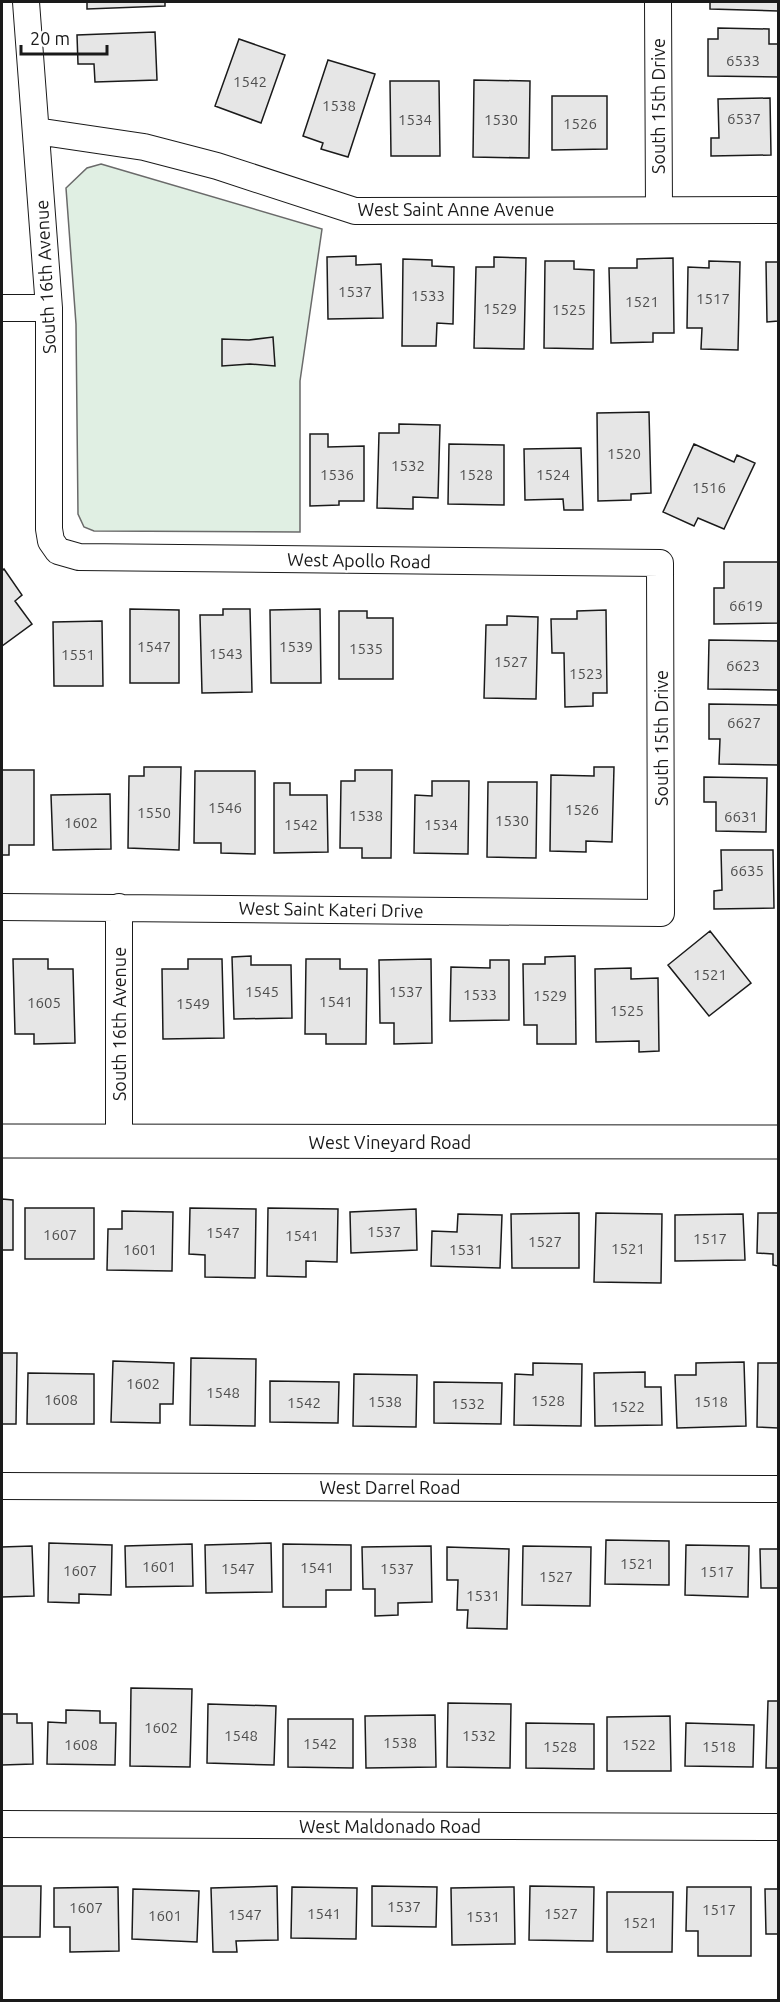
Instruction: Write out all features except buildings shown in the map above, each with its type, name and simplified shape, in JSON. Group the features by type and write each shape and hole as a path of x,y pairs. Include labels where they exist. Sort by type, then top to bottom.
{"street":[{"name":"South 16th Avenue","path":"26,2 49,308 49,529 51,541 58,551"},
{"name":"South 15th Drive","path":"657,2 659,210"},
{"name":"West Saint Anne Avenue","path":"36,131 144,147 217,166 354,210 778,210"},
{"path":"2,308 49,308"},
{"name":"West Apollo Road","path":"58,551 79,557 660,563"},
{"name":"South 15th Drive","path":"660,563 661,913"},
{"name":"West Saint Kateri Drive","path":"2,907 661,913"},
{"name":"South 16th Avenue","path":"119,907 119,1142"},
{"name":"West Vineyard Road","path":"2,1141 778,1142"},
{"name":"West Darrel Road","path":"2,1486 778,1489"},
{"name":"West Maldonado Road","path":"2,1824 778,1827"}],"green space":[{"path":"101,164 322,229 300,381 300,532 94,531 84,527 78,514 76,324 66,188 87,168"}]}
